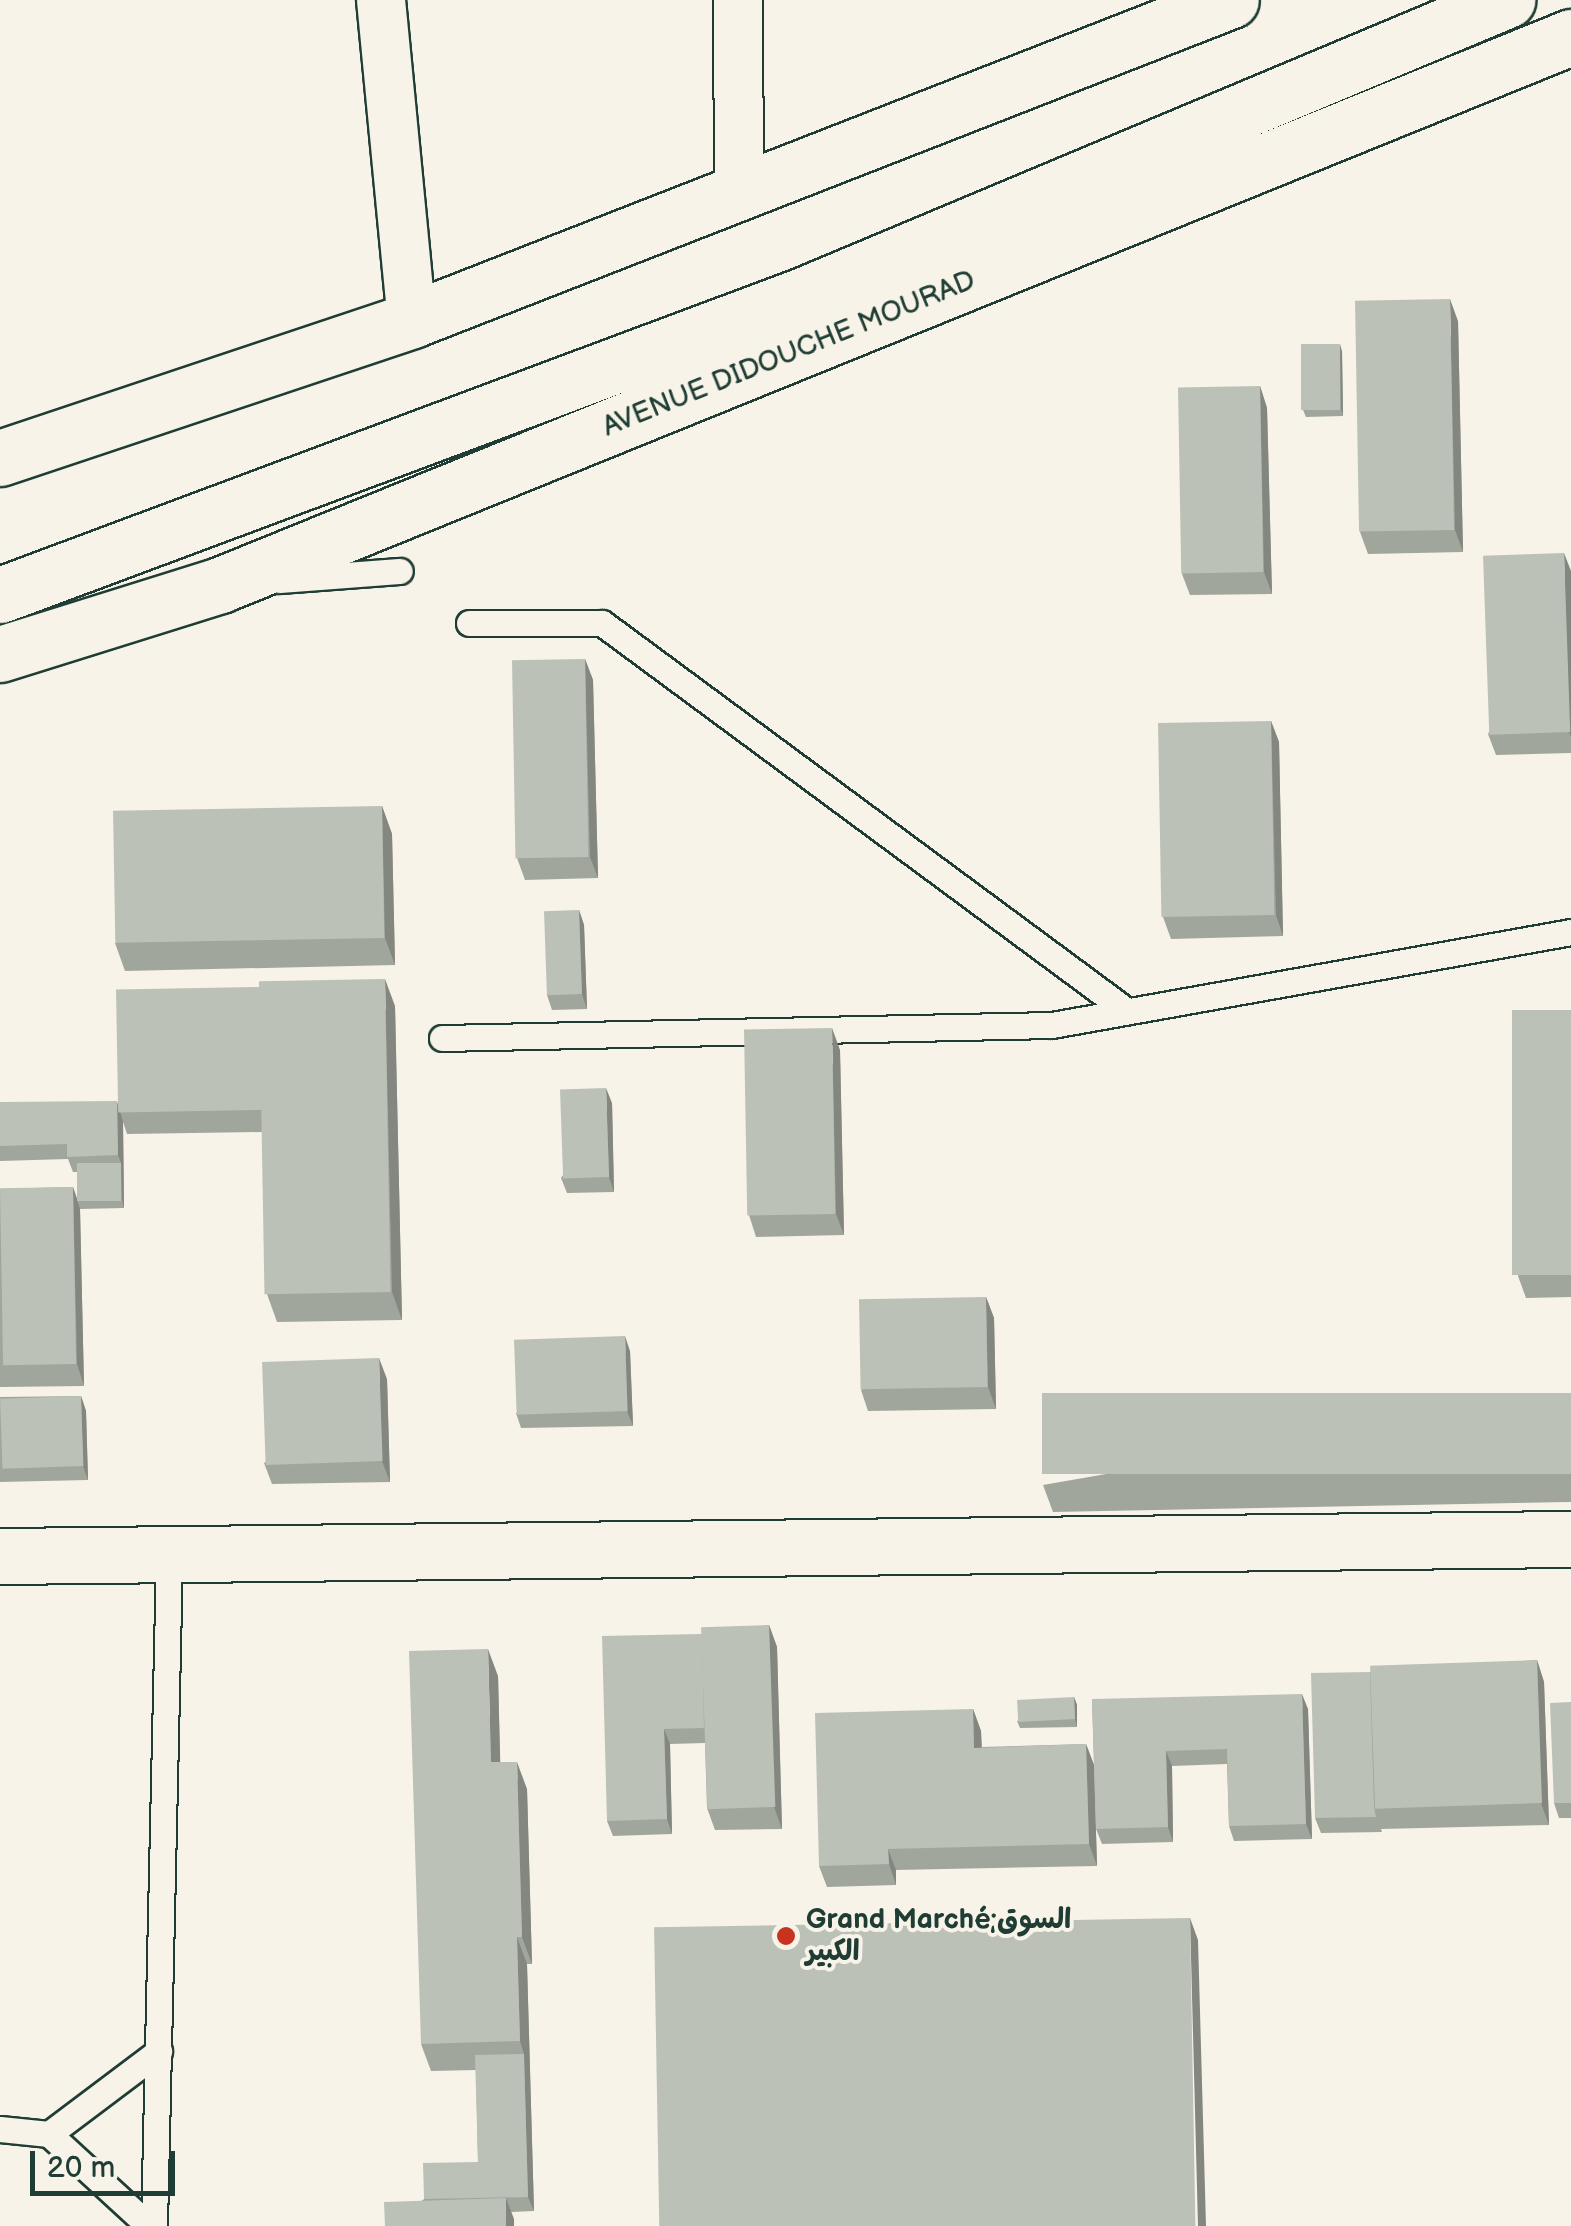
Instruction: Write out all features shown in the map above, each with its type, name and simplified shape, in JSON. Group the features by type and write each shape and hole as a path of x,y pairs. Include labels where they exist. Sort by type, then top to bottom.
{"main road":[{"path":"0,458 412,320 739,196 1231,0"},
{"name":"AVENUE DIDOUCHE MOURAD","path":"0,595 801,296 1506,0"},
{"name":"AVENUE DIDOUCHE MOURAD","path":"0,654 220,585 1571,37"},
{"path":"0,1556 168,1558 1571,1539"}],"street":[{"path":"381,0 412,320"},
{"path":"738,0 739,196"}],"lane":[{"path":"220,585 400,570"},
{"path":"469,622 602,623 1127,1012"},
{"path":"442,1038 1052,1025 1571,932"},
{"path":"152,2226 168,1558"},
{"path":"49,2134 159,2051"},
{"path":"0,2129 49,2134 152,2226"}],"building":[{"path":"1450,299 1454,530 1359,532 1355,301"},
{"path":"1301,344 1340,344 1340,410 1301,410"},
{"path":"1260,386 1263,572 1181,573 1178,387"},
{"path":"1564,553 1570,732 1489,735 1483,556"},
{"path":"585,659 588,857 515,858 512,660"},
{"path":"1271,721 1274,915 1161,917 1158,723"},
{"path":"382,806 384,938 115,943 113,811"},
{"path":"579,910 582,994 547,995 544,911"},
{"path":"385,979 390,1292 264,1294 259,981"},
{"path":"260,987 262,1110 118,1112 116,990"},
{"path":"1512,1010 1571,1010 1571,1275 1512,1275"},
{"path":"832,1028 835,1214 747,1216 744,1030"},
{"path":"606,1088 609,1177 563,1179 560,1090"},
{"path":"117,1101 118,1155 67,1157 67,1144 0,1146 0,1102"},
{"path":"77,1163 121,1163 121,1201 77,1201"},
{"path":"73,1187 76,1364 3,1365 0,1188"},
{"path":"986,1297 988,1387 861,1389 859,1299"},
{"path":"625,1336 628,1411 517,1415 514,1340"},
{"path":"379,1358 383,1461 266,1465 262,1362"},
{"path":"1042,1393 1571,1393 1571,1474 1042,1474"},
{"path":"81,1396 83,1466 2,1469 0,1399"},
{"path":"769,1625 775,1807 707,1809 701,1627"},
{"path":"702,1634 704,1728 664,1729 667,1819 607,1821 602,1636"},
{"path":"488,1649 491,1762 517,1762 522,1937 517,1937 520,2041 421,2044 409,1651"},
{"path":"1537,1660 1542,1803 1375,1809 1370,1666"},
{"path":"1370,1672 1376,1817 1315,1818 1311,1673"},
{"path":"1302,1694 1306,1824 1229,1826 1227,1749 1166,1751 1168,1827 1096,1829 1092,1699"},
{"path":"1074,1697 1075,1719 1018,1722 1017,1700"},
{"path":"1571,1702 1571,1803 1554,1803 1550,1703"},
{"path":"973,1709 974,1748 1086,1744 1089,1844 888,1849 889,1864 819,1866 815,1713"},
{"path":"1190,1918 1195,2226 659,2226 654,1927"},
{"path":"524,2054 528,2197 424,2199 423,2163 478,2162 475,2055"},
{"path":"506,2198 506,2226 385,2226 384,2202"}],"place":[{"name":"Grand Marché;السوق الكبير","path":"786,1936"}]}
